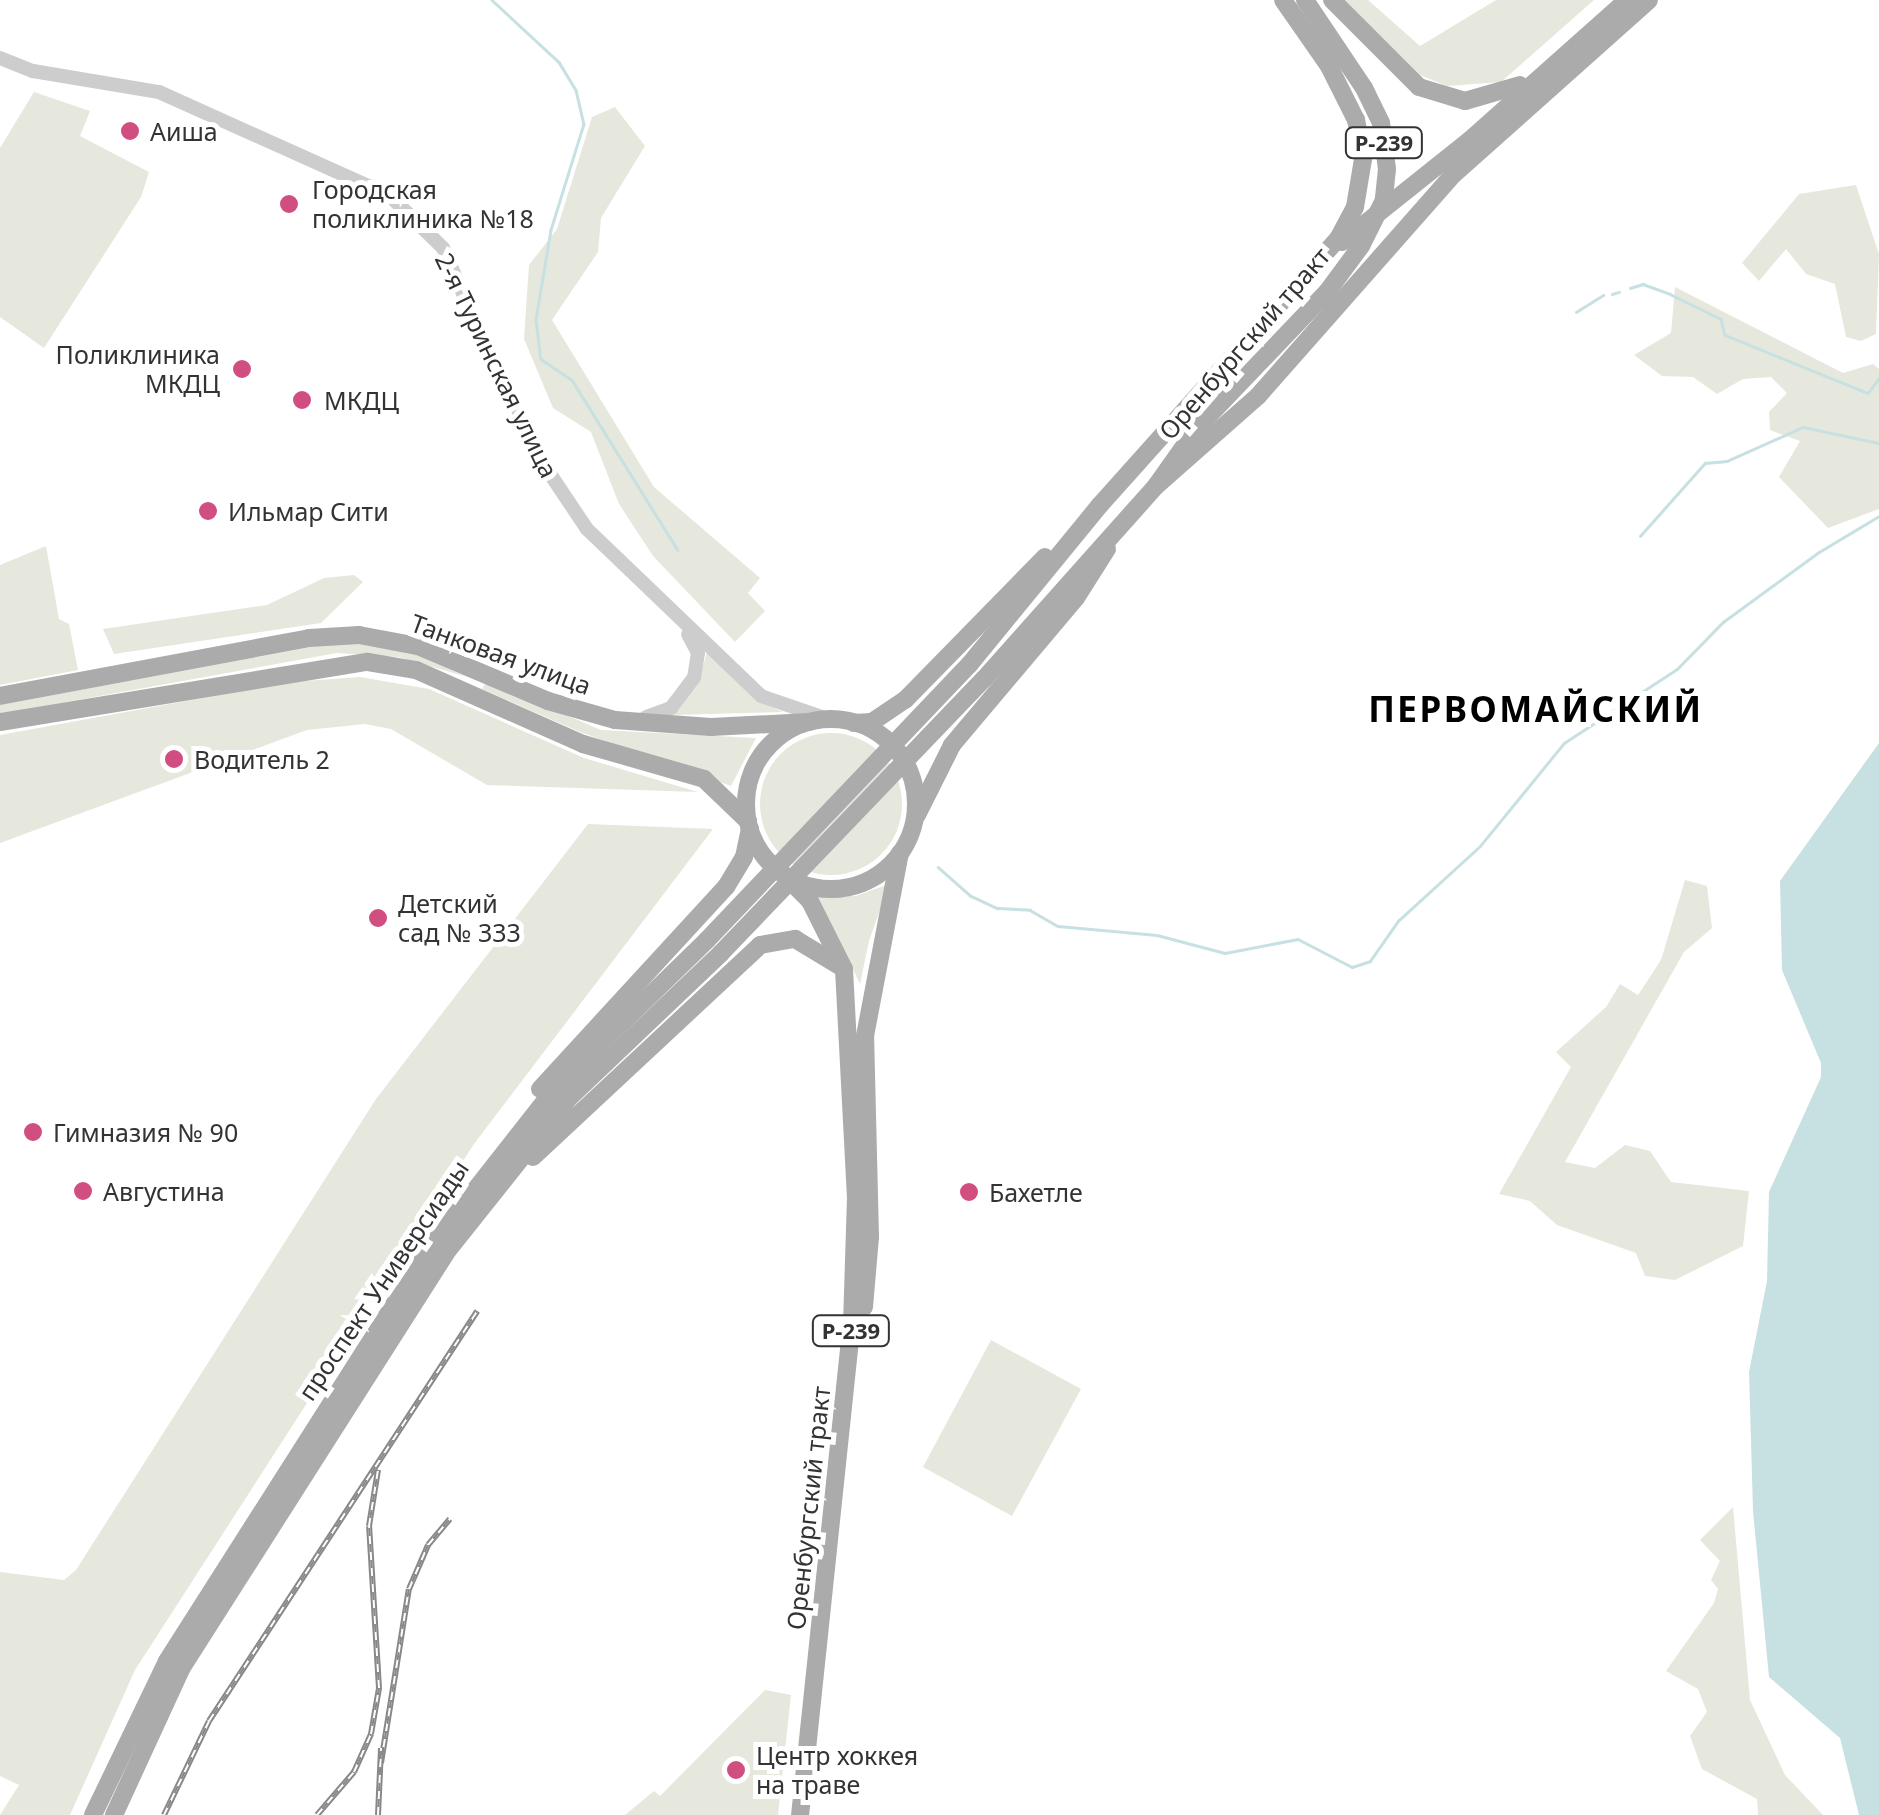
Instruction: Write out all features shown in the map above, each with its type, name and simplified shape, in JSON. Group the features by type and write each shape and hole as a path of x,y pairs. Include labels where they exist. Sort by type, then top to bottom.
{"main road":[{"name":"Оренбургский тракт","path":"969,665 1100,504 1314,266 1356,207 1363,159 1344,92 1282,0"},
{"name":"Оренбургский тракт","path":"984,679 1156,486 1197,428 1327,292 1369,230 1384,200 1386,168 1381,123 1364,88 1305,0"},
{"path":"1332,0 1418,88 1449,100 1505,94 1550,66"},
{"path":"1314,266 1470,140 1627,0"},
{"path":"1156,486 1258,396 1454,174 1649,0"},
{"name":"Р-239","path":"854,723 872,722 905,700 1100,504"},
{"name":"Р-239","path":"900,853 952,745 1076,598 1117,531"},
{"name":"Танковая улица","path":"0,696 342,636 418,646 548,701 615,720 730,727 818,721"},
{"name":"Танковая улица","path":"0,722 368,662 416,670 583,744 704,779 749,824"},
{"name":"проспект Универсиады","path":"94,1815 168,1661 481,1191 714,946 969,665"},
{"path":"470,691 478,670"},
{"name":"проспект Универсиады","path":"714,946 984,679"},
{"path":"481,1191 511,1124 579,1042 726,887 744,857 749,824 747,796 759,760 786,732 818,721 854,723 887,740 903,760 915,795 914,820"},
{"name":"Р-239","path":"749,824 776,869"},
{"name":"Оренбургский тракт","path":"809,1815 870,1238 865,1036 900,853"},
{"path":"776,869 805,884 845,888 882,872 900,853"},
{"name":"Оренбургский тракт","path":"776,869 810,901 844,969 856,1197 852,1321 800,1815"},
{"path":"481,1191 760,945 795,938 844,969"},
{"name":"проспект Универсиады","path":"114,1815 182,1669 481,1191"}],"street":[{"name":"2-я Туринская улица","path":"0,58 33,71 159,92 390,196 420,221 462,281 544,470 587,529 761,696 818,721"},
{"path":"615,720 665,712 694,678 696,645 662,602"}],"shaded area":[{"path":"1344,0 1368,0 1420,46 1496,0 1594,0 1501,82 1447,86 1420,75"},
{"path":"34,92 90,111 80,136 149,172 141,197 44,348 0,317 0,148"},
{"path":"615,107 645,146 601,218 598,252 552,320 654,487 760,578 748,593 765,611 735,642 653,556 619,504 591,432 553,408 524,339 529,265 557,229 592,117"},
{"path":"1856,185 1879,254 1876,334 1861,341 1846,337 1835,284 1806,274 1786,249 1759,281 1742,263 1799,194"},
{"path":"1675,287 1843,373 1873,364 1879,369 1879,509 1828,528 1779,477 1800,441 1770,430 1769,412 1787,393 1771,377 1743,379 1717,394 1693,377 1662,376 1634,355 1671,333"},
{"path":"46,546 59,619 69,624 78,670 0,685 0,565"},
{"path":"354,575 363,582 321,623 114,654 103,629 267,605 324,578"},
{"path":"338,642 400,647 467,677 399,657 337,653 0,714 0,705"},
{"path":"707,652 757,701 783,712 672,715 698,683"},
{"path":"360,677 429,689 584,758 698,792 487,785 391,729 365,724 307,730 0,843 0,735 290,682"},
{"path":"487,681 601,730 756,738 731,786 580,732 482,689"},
{"path":"831,733 858,738 881,754 897,777 902,804 897,831 881,854 858,870 831,875 804,870 781,854 765,831 760,804 765,777 781,754 804,738"},
{"path":"588,824 713,829 474,1144 135,1670 70,1815 0,1815 19,1785 0,1776 0,1572 64,1580 76,1570 376,1099"},
{"path":"1685,880 1707,886 1712,928 1684,952 1565,1162 1595,1168 1625,1145 1650,1151 1671,1182 1749,1191 1743,1246 1675,1280 1645,1276 1636,1253 1557,1225 1530,1201 1499,1194 1571,1067 1556,1052 1606,1007 1620,984 1638,995 1661,960"},
{"path":"889,884 869,941 860,984 817,894 856,896"},
{"path":"991,1340 1081,1389 1012,1516 923,1467"},
{"path":"1733,1507 1750,1700 1785,1775 1823,1815 1758,1815 1757,1799 1702,1769 1690,1736 1707,1712 1698,1689 1666,1671 1714,1603 1718,1589 1711,1580 1720,1561 1700,1540"},
{"name":"Центр хоккея на траве","path":"765,1690 791,1695 778,1815 625,1815 654,1791 660,1796"}],"water":[{"path":"1879,743 1879,1815 1859,1815 1840,1738 1769,1677 1753,1511 1749,1372 1767,1281 1769,1192 1821,1077 1821,1063 1782,970 1780,881"}],"waterway":[{"path":"492,0 559,62 576,90 584,124 551,230 536,320 541,359 572,380 678,550"},
{"path":"1630,288 1643,284 1670,294 1721,319 1725,335 1868,393 1879,378"},
{"path":"1612,294 1619,292"},
{"path":"1576,312 1603,295"},
{"path":"1640,536 1705,463 1727,461 1803,427 1879,443"},
{"path":"938,867 971,896 997,908 1030,910 1058,926 1157,935 1225,953 1298,939 1352,967 1370,961 1398,921 1480,846 1564,743 1677,669 1723,622 1819,552 1879,516"}],"railway":[{"path":"164,1815 209,1721 477,1311"},
{"path":"317,1815 354,1772 371,1734 379,1688 369,1526 378,1470"},
{"path":"381,1763 409,1589 428,1545 450,1519"},
{"path":"378,1815 381,1748"}],"place":[{"name":"Аиша","path":"130,131"},
{"name":"Городская поликлиника №18","path":"289,204"},
{"name":"Поликлиника МКДЦ","path":"242,369"},
{"name":"МКДЦ","path":"302,400"},
{"name":"Ильмар Сити","path":"208,511"},
{"name":"Водитель 2","path":"174,759"},
{"name":"Детский сад № 333","path":"378,918"},
{"name":"Гимназия № 90","path":"33,1132"},
{"name":"Августина","path":"83,1191"},
{"name":"Бахетле","path":"969,1192"},
{"name":"Центр хоккея на траве","path":"736,1770"}],"district":[{"name":"ПЕРВОМАЙСКИЙ","path":"1536,709"}]}
